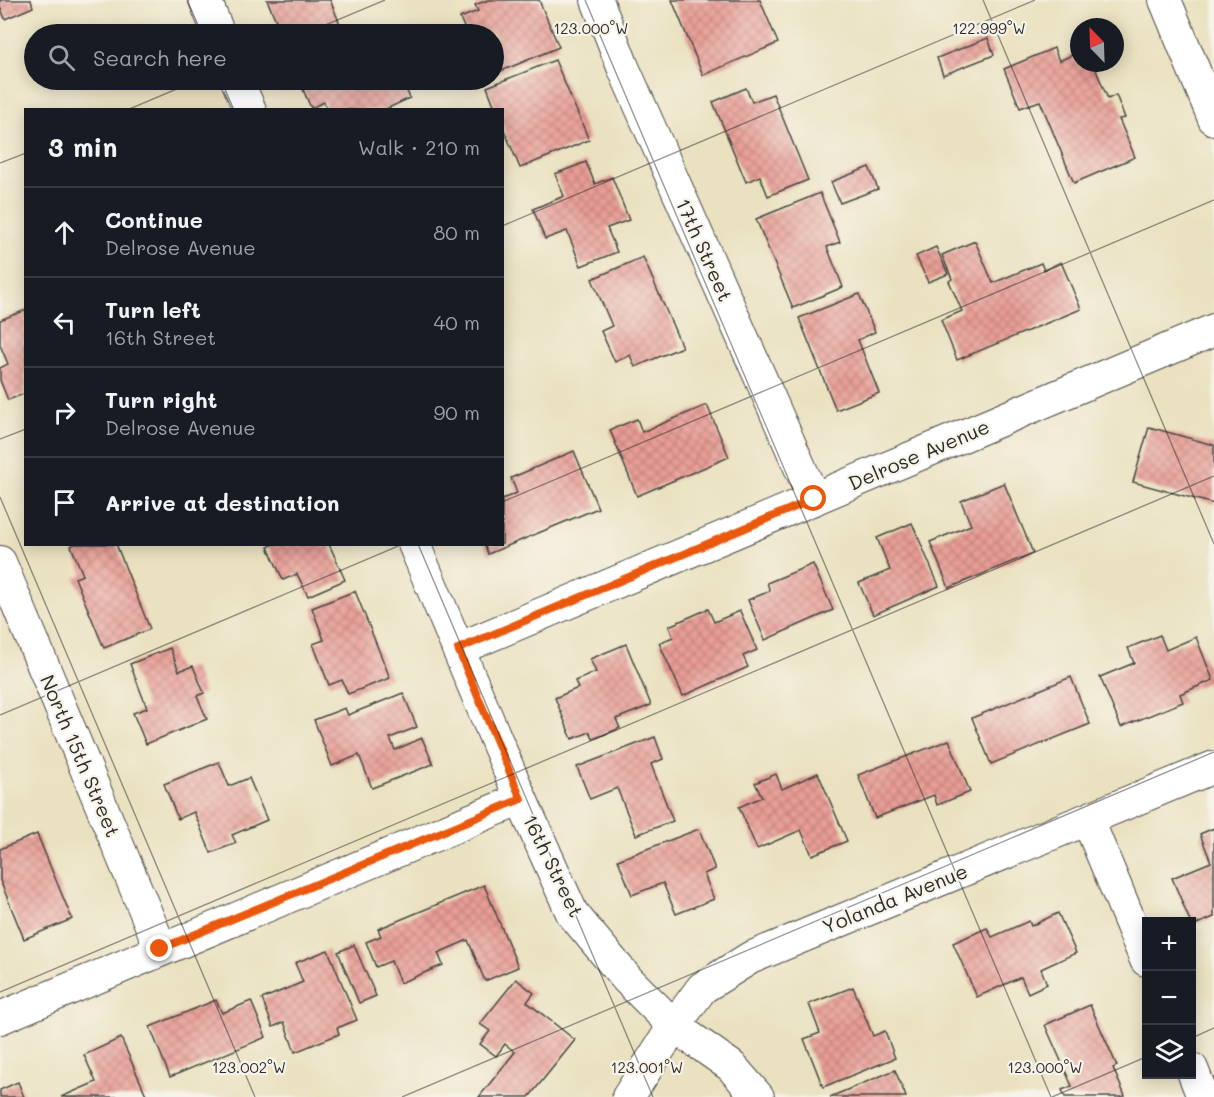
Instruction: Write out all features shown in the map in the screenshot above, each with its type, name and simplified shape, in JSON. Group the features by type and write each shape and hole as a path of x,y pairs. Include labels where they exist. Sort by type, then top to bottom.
{"street":[{"path":"205,0 215,24"},
{"name":"17th Street","path":"597,0 623,67 814,499"},
{"path":"1165,0 1214,119"},
{"path":"241,90 249,108"},
{"name":"Delrose Avenue","path":"458,649 1214,330"},
{"name":"16th Street","path":"415,546 521,799 572,913 627,980 674,1026 731,1066 758,1097"},
{"name":"North 15th Street","path":"0,562 160,949"},
{"name":"Yolanda Avenue","path":"628,1097 674,1026 702,988 750,958 1214,767"},
{"path":"0,1018 521,799"},
{"path":"1088,820 1142,950"},
{"path":"1195,1079 1203,1097"}],"building":[{"path":"0,0 31,0 33,7 5,19"},
{"path":"267,0 330,0 340,24 278,24"},
{"path":"488,0 539,0 559,47 504,70 504,24 463,24 460,18 478,11 475,5"},
{"path":"672,0 760,0 778,43 703,75"},
{"path":"988,38 994,55 943,75 937,58"},
{"path":"1054,48 1059,61 1070,56 1070,72 1097,72 1108,99 1116,95 1125,118 1119,119 1135,157 1074,183 1040,101 1020,108 1004,69"},
{"path":"555,60 589,140 520,168 504,130 504,108 495,108 488,90 504,90 504,80"},
{"path":"746,88 752,102 773,94 808,180 768,196 760,176 746,182 713,102"},
{"path":"303,90 406,90 410,98 388,108 326,108 324,102 311,108"},
{"path":"586,162 595,184 612,177 629,220 607,228 617,252 581,266 567,231 545,239 533,209 564,196 555,174"},
{"path":"869,167 878,189 840,203 831,182"},
{"path":"820,193 840,242 827,247 843,287 793,308 756,219"},
{"path":"975,241 993,283 1041,263 1044,270 1061,262 1081,309 957,360 941,320 962,311 949,281 952,279 942,255"},
{"path":"936,247 948,274 928,282 916,256"},
{"path":"643,257 682,347 635,367 630,355 615,362 601,331 612,326 592,279"},
{"path":"859,294 875,332 858,340 879,393 836,410 799,318"},
{"path":"24,311 24,394 8,400 0,380 0,368 8,364 0,345 0,320"},
{"path":"707,405 729,457 637,496 610,430 637,419 642,432"},
{"path":"1149,427 1214,445 1214,504 1133,482"},
{"path":"574,451 598,508 488,554 485,546 504,546 504,498 517,493 511,478"},
{"path":"1004,483 1033,553 949,588 930,542 971,525 961,501"},
{"path":"912,523 939,586 873,615 859,583 890,570 877,538"},
{"path":"71,546 117,546 150,629 104,648 75,578 83,575"},
{"path":"330,546 345,580 308,596 297,574 283,580 268,547"},
{"path":"813,564 833,610 765,640 748,600 770,591 767,583"},
{"path":"355,591 390,678 348,694 342,680 329,685 313,644 324,640 312,608"},
{"path":"708,609 714,622 740,611 757,650 743,656 748,667 683,696 659,643 673,637 669,626"},
{"path":"1160,635 1166,650 1196,637 1213,680 1180,694 1183,702 1121,727 1100,677 1134,663 1128,648"},
{"path":"626,644 651,705 616,719 620,728 593,739 590,732 572,739 555,698 578,688 575,681 596,672 590,659"},
{"path":"170,648 179,671 193,666 204,693 197,696 207,719 146,744 133,713 147,708 130,664"},
{"path":"1071,677 1090,724 991,764 972,718"},
{"path":"403,693 417,727 390,738 395,750 422,738 433,764 372,788 359,755 332,766 314,720 345,708 348,715"},
{"path":"655,737 663,759 651,764 673,821 636,835 617,788 590,799 577,767"},
{"path":"949,740 970,792 937,805 934,795 875,818 858,775"},
{"path":"219,762 229,786 249,778 267,820 232,835 236,843 211,853 194,812 178,819 164,784"},
{"path":"818,773 847,841 812,855 801,830 757,849 739,807 762,797 755,783 776,774 782,789"},
{"path":"1214,828 1214,917 1196,924 1196,917 1188,917 1172,878 1211,862 1200,834"},
{"path":"699,829 715,869 704,874 714,899 676,914 663,883 632,895 618,860"},
{"path":"37,834 72,919 24,939 0,880 0,849"},
{"path":"484,885 518,967 485,981 468,940 438,953 443,965 400,983 391,961 376,967 366,942 381,936 378,929"},
{"path":"1058,913 1076,953 1041,969 1047,984 1028,993 1021,977 977,997 953,943 987,928 992,937 1029,921 1031,926"},
{"path":"354,945 376,996 359,1003 338,952"},
{"path":"328,950 357,1020 337,1028 339,1034 295,1052 284,1022 273,1027 262,999 303,982 295,963"},
{"path":"516,979 534,993 527,1002 575,1040 529,1097 479,1097 515,1052 505,1044 496,1056 480,1044 490,1031 480,1024"},
{"path":"853,987 873,1036 885,1031 895,1058 823,1087 804,1039 820,1033 809,1004"},
{"path":"216,1000 222,1013 251,1001 266,1037 170,1077 150,1027"},
{"path":"1090,1005 1117,1066 1113,1068 1125,1096 1065,1097 1062,1090 1072,1086 1045,1025"},
{"path":"121,1038 147,1097 61,1097 96,1082 84,1055"},
{"path":"895,1070 906,1097 830,1097"},
{"path":"18,1082 24,1097 0,1097 0,1090"}],"route":[{"path":"160,949 521,799 458,649 814,499"}]}
